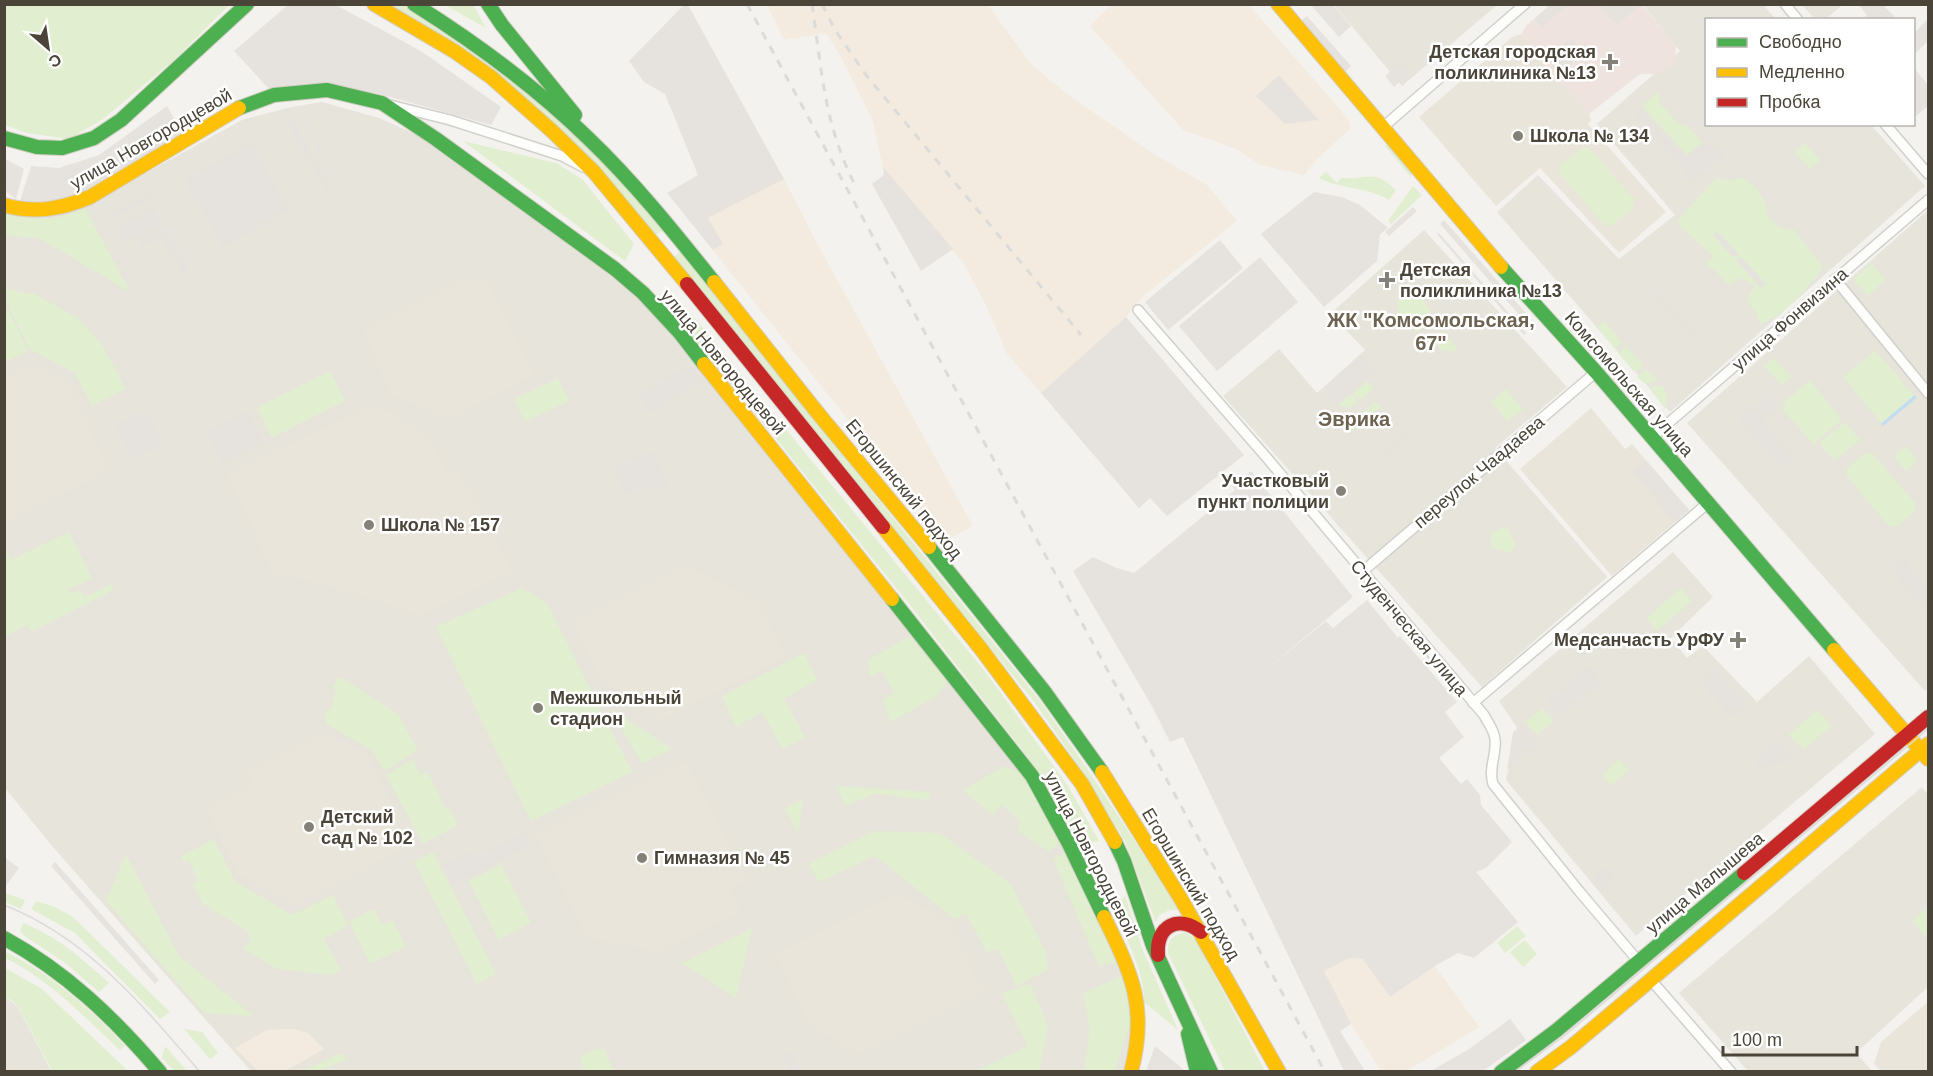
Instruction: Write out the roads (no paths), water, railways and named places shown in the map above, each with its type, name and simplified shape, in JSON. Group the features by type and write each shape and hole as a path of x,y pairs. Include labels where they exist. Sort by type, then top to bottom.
{"main road":[{"path":"374,4 454,51 491,77 594,172 654,242 944,602 1082,784 1112,835 1124,861 1149,937 1210,1071"},
{"name":"Егоршинский подход","path":"414,4 466,37 502,64 566,117 610,160 684,246 1025,666 1095,763 1205,936 1279,1071"},
{"path":"488,4 502,25 610,160"},
{"name":"Комсомольская улица","path":"1278,4 1511,278 1596,372 1908,735 1926,751"},
{"path":"4,138 37,147 62,148 94,138 121,120 243,8"},
{"name":"улица Новгородцевой","path":"4,205 43,212 74,205 234,110 274,95 327,90 382,103 436,139 615,269 667,318 1014,751 1044,796 1128,964 1134,982 1138,1001 1139,1037 1131,1071"},
{"name":"улица Малышева","path":"1501,1071 1557,1030 1640,962 1929,717"},
{"path":"1537,1071 1571,1047 1926,751"},
{"path":"1159,960 1157,942 1162,932 1169,926 1187,923 1197,928 1205,936"},
{"path":"4,938 58,970 88,995 160,1071"},
{"path":"1176,998 1197,1071"}],"street":[{"path":"1382,128 1525,4"},
{"path":"1785,4 1796,18"},
{"path":"382,103 450,120 562,156 594,172"},
{"path":"436,139 435,125 450,120"},
{"path":"1888,126 1929,174"},
{"name":"улица Фонвизина","path":"1651,438 1929,200"},
{"path":"1834,279 1929,393"},
{"name":"Студенческая улица","path":"1138,310 1267,458 1484,716 1494,736 1490,773 1493,784 1563,873 1640,962"},
{"name":"переулок Чаадаева","path":"1362,572 1596,372"},
{"path":"1473,703 1708,503"},
{"path":"1651,980 1731,1071"}],"waterway":[{"path":"1883,424 1915,397"}],"tram line":[{"path":"1515,1072 1563,1037 1928,729"},
{"path":"4,905 34,919 88,955 135,999 200,1072"}],"railway":[{"path":"747,4 1325,1072"},
{"path":"812,4 831,120 845,164 856,187"},
{"path":"822,4 835,30 866,75 1081,335"}],"place":[{"name":"Детская городская поликлиника №13","path":"1610,62"},
{"name":"Школа № 134","path":"1518,136"},
{"name":"Детская поликлиника №13","path":"1387,280"},
{"name":"Участковый пункт полиции","path":"1341,491"},
{"name":"Школа № 157","path":"369,525"},
{"name":"Медсанчасть УрФУ","path":"1738,640"},
{"name":"Межшкольный стадион","path":"538,708"},
{"name":"Детский сад № 102","path":"309,827"},
{"name":"Гимназия № 45","path":"642,858"}],"district":[{"name":"ЖК \"Комсомольская, 67\"","path":"1431,332"},
{"name":"Эврика","path":"1354,419"}]}
